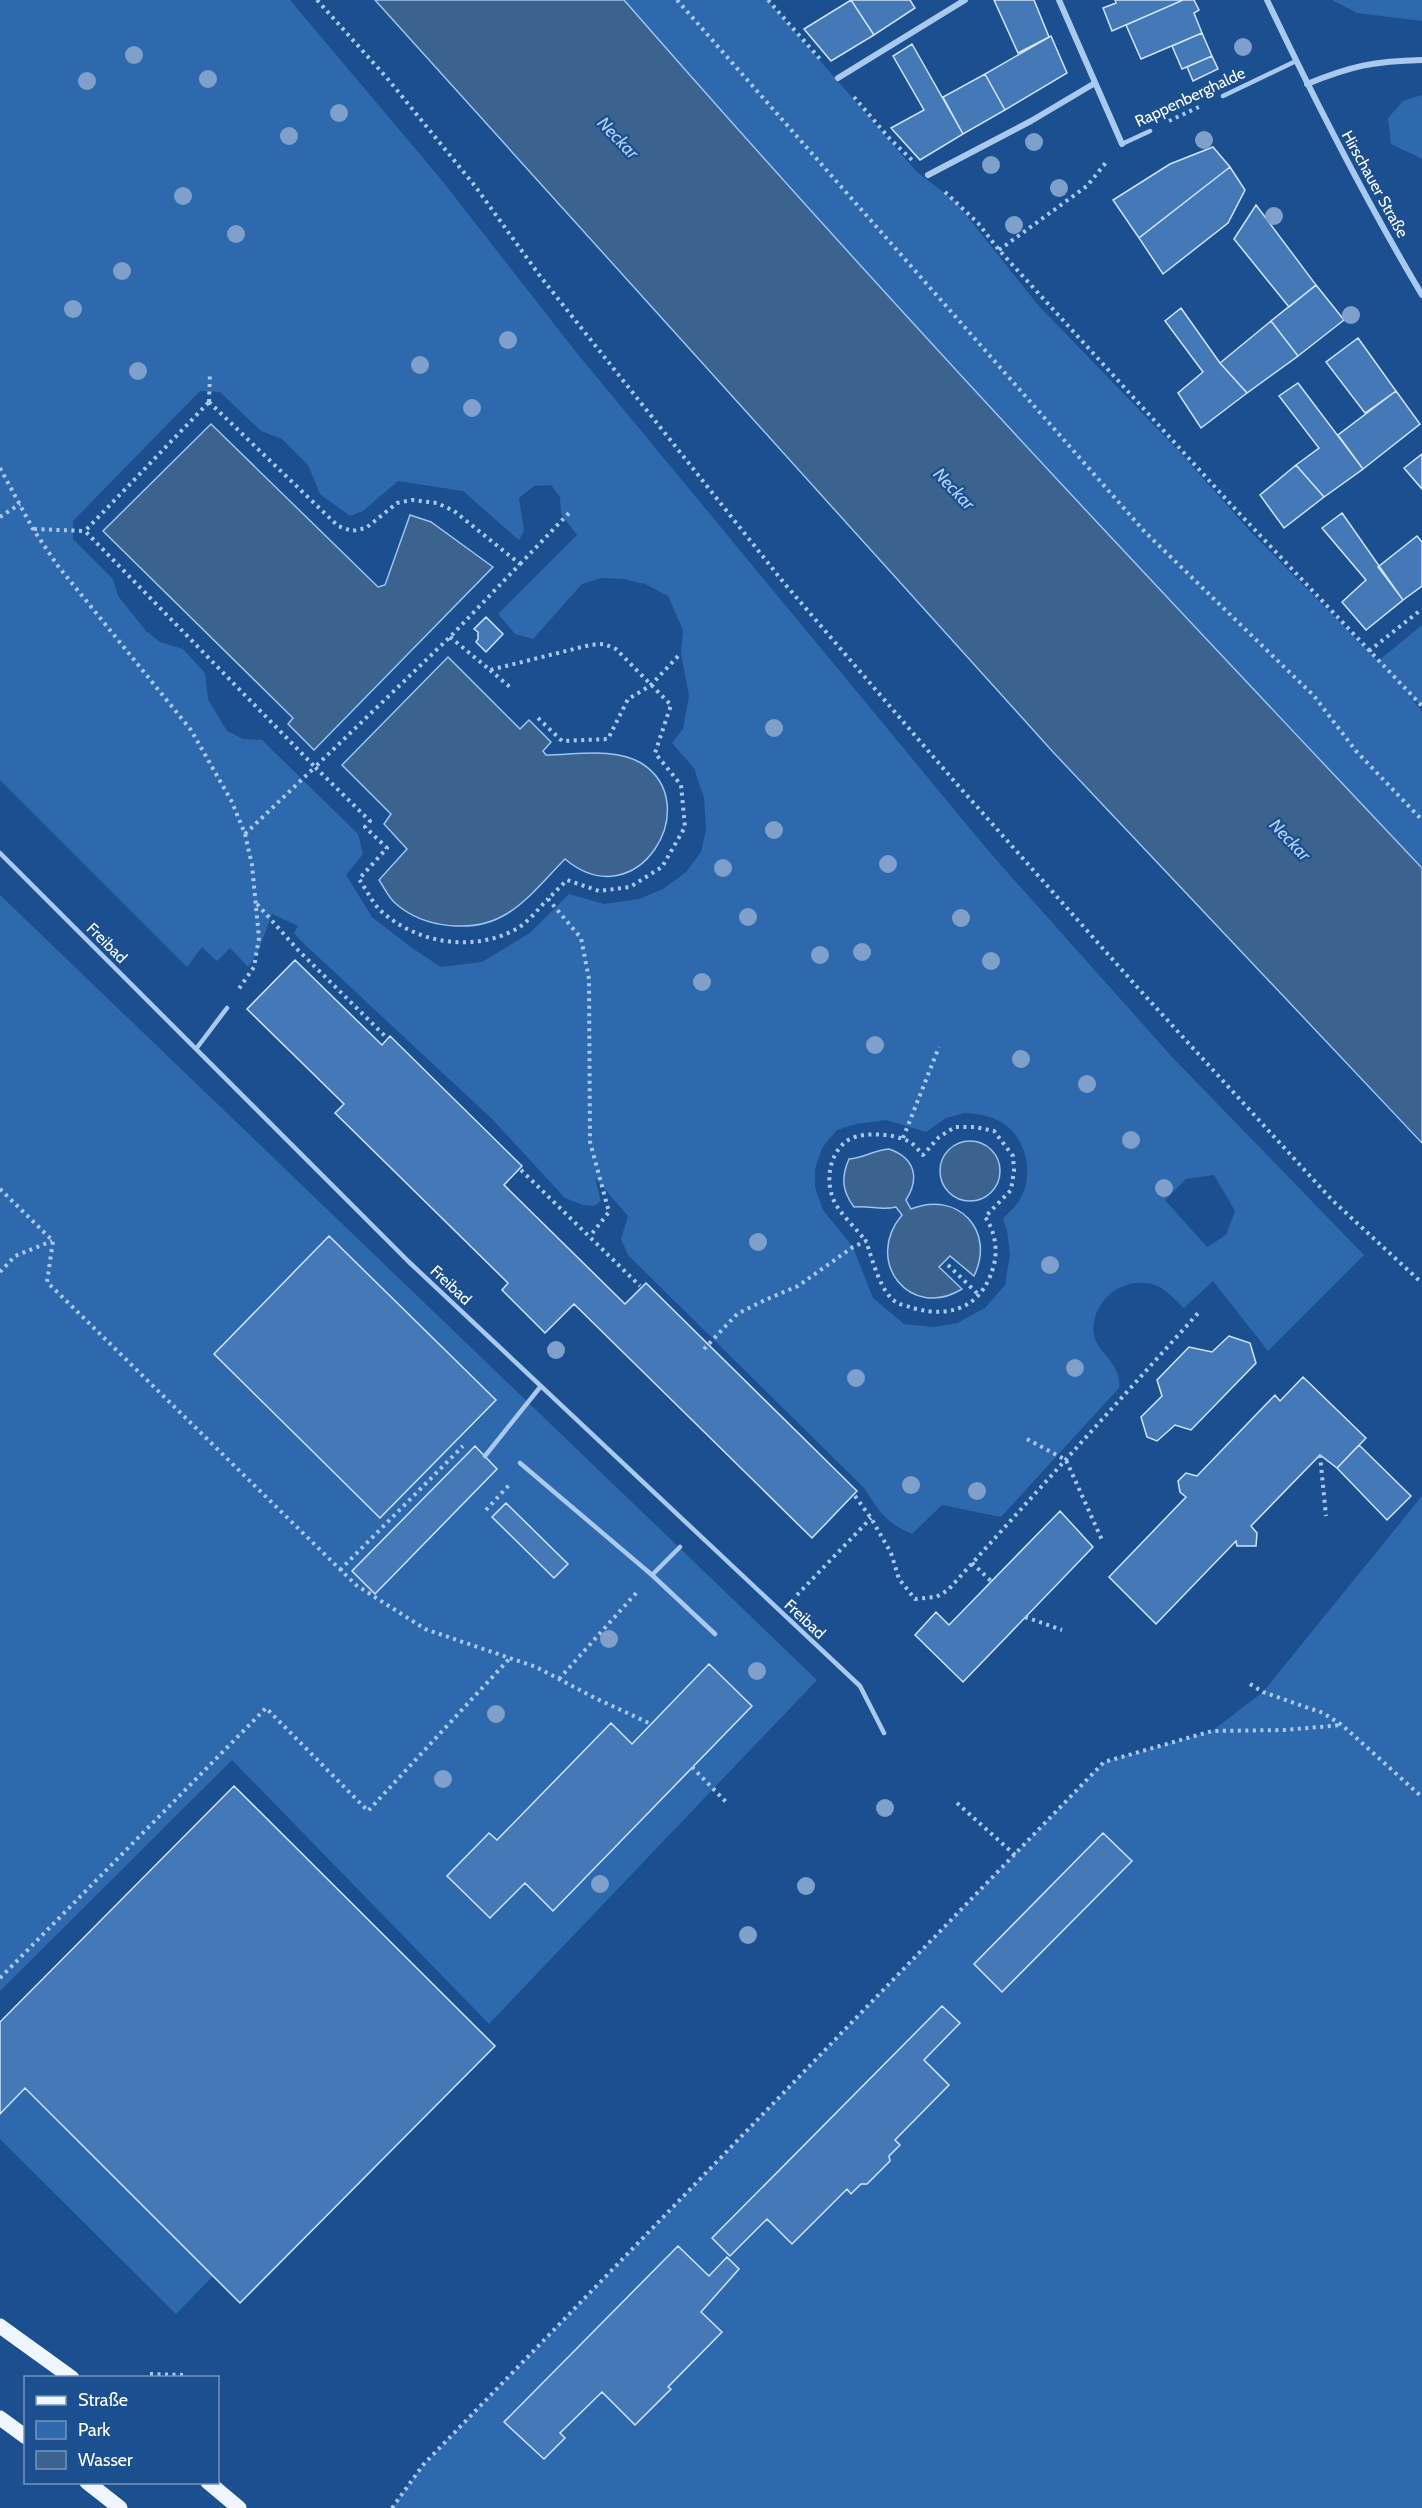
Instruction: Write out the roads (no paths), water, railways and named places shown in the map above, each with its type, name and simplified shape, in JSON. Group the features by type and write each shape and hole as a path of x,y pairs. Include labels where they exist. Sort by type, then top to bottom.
{"main road":[{"path":"0,2326 69,2376"},
{"path":"0,2418 24,2436"},
{"path":"90,2484 120,2508"},
{"path":"210,2484 239,2508"}],"street":[{"path":"838,78 965,0"},
{"name":"Rappenberghalde","path":"1059,0 1122,144"},
{"path":"1267,0 1307,84 1344,69 1380,61 1422,60"},
{"path":"928,175 1030,121 1095,83"},
{"name":"Hirschauer Straße","path":"1307,84 1372,211 1422,295"}],"lane":[{"name":"Rappenberghalde","path":"1223,96 1296,61"},
{"name":"Rappenberghalde","path":"1122,144 1150,131"},
{"name":"Freibad","path":"0,853 409,1262 860,1686 884,1733"},
{"path":"196,1049 227,1008"},
{"path":"485,1456 542,1386"},
{"path":"520,1463 652,1575 715,1634"},
{"path":"652,1575 680,1547"}],"water":[{"name":"Neckar","path":"375,0 624,0 721,111 919,329 1119,546 1422,868 1422,1143 1053,752"},
{"path":"211,424 378,587 385,585 410,515 431,522 493,567 314,750 288,724 293,718 103,531"},
{"path":"448,657 520,729 529,720 551,742 543,751 546,755 607,753 619,755 641,763 660,781 667,804 665,827 655,849 638,866 617,876 592,874 565,859 531,895 516,907 495,920 480,924 450,926 435,923 407,912 393,901 379,880 407,849 384,824 391,814 342,765"},
{"path":"970,1141 987,1146 995,1154 1000,1171 995,1188 987,1196 970,1201 953,1196 945,1188 940,1171 945,1154 953,1146"},
{"path":"889,1149 905,1158 912,1170 913,1184 906,1200 911,1209 928,1205 944,1205 968,1218 976,1230 980,1244 980,1259 974,1276 950,1256 939,1267 962,1289 943,1297 925,1297 910,1292 898,1281 890,1267 888,1250 891,1233 902,1215 896,1207 854,1207 850,1201 844,1184 849,1159"}]}
